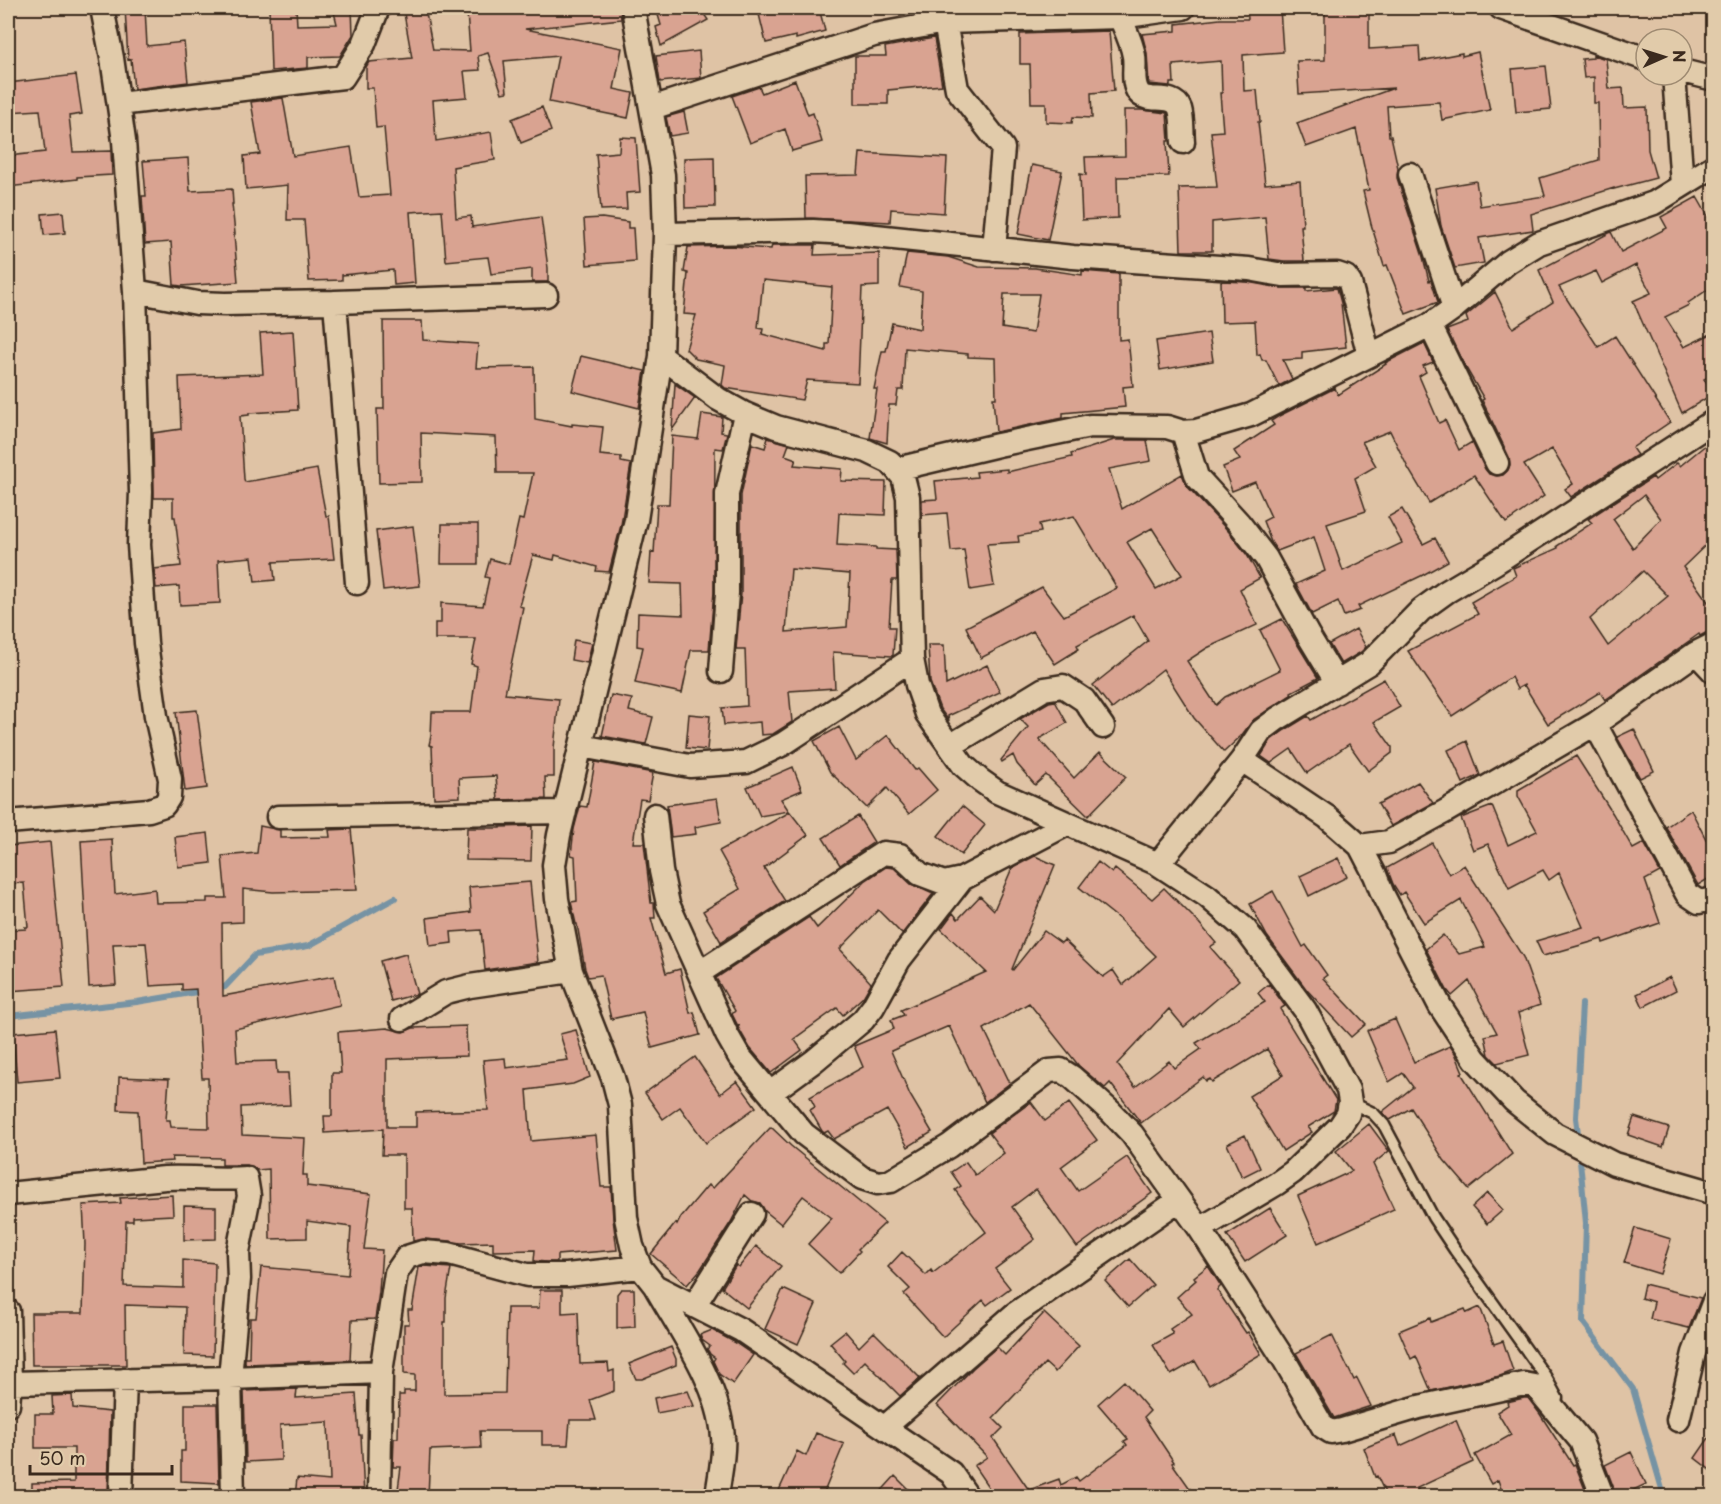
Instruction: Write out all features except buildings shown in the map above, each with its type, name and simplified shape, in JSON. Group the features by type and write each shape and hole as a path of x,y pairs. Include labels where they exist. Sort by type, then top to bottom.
{"street":[{"path":"8,822 149,810 164,805 169,797 170,779 156,716 146,643 139,545 141,492 135,291 124,141 102,8"},
{"path":"119,104 343,77 364,44 378,8"},
{"path":"633,8 663,175 665,234 661,356 636,520 559,835 554,865 557,899 571,971 613,1078 620,1105 626,1218 632,1246 640,1267 655,1286 699,1363 717,1403 724,1438 717,1497"},
{"path":"652,108 874,35 945,22 1120,17 1183,8"},
{"path":"1501,8 1634,55"},
{"path":"1120,17 1135,58 1135,84 1138,92 1144,97 1170,100 1177,104 1180,110 1183,142"},
{"path":"945,22 957,89 1002,148 994,249"},
{"path":"1694,74 1713,79"},
{"path":"1675,87 1682,185"},
{"path":"897,470 998,445 1090,426 1167,427 1183,432 1196,431 1251,415 1430,325 1454,308 1508,262 1539,243 1654,203 1713,166"},
{"path":"1410,174 1454,308"},
{"path":"665,234 836,232 1073,257 1249,268 1283,275 1337,274 1346,277 1350,283 1370,356"},
{"path":"135,291 197,303 225,304 546,295"},
{"path":"335,302 357,583"},
{"path":"1430,325 1497,463"},
{"path":"661,356 718,399 745,414 776,427 867,451 890,462 903,477 908,497 912,658 917,685 927,714 963,765 997,792 1158,864 1207,896 1245,929 1305,1010 1348,1090 1350,1102 1348,1114 1340,1126 1293,1172 1200,1229"},
{"path":"721,671 727,593 727,494 745,414"},
{"path":"1158,864 1242,760 1262,731 1276,719 1369,663 1421,610 1446,592 1713,421"},
{"path":"1183,432 1197,477 1239,523 1266,558 1337,683"},
{"path":"1360,846 1389,842 1446,811 1595,724 1705,649 1713,672"},
{"path":"582,746 690,766 746,762 783,744 912,658"},
{"path":"950,746 1044,689 1063,686 1084,700 1103,727"},
{"path":"1595,724 1687,894 1700,902 1713,899"},
{"path":"1242,760 1327,817 1360,846 1440,1006 1475,1059 1514,1101 1555,1134 1614,1164 1713,1193"},
{"path":"279,817 565,812"},
{"path":"655,816 661,871 668,904 726,1035 739,1056 804,1134 862,1178 878,1183 891,1181 949,1146 1049,1071 1061,1070 1111,1112 1132,1134 1200,1229 1285,1361 1323,1426 1331,1432 1342,1430 1419,1407 1524,1384 1534,1386 1581,1441 1600,1490"},
{"path":"699,973 883,853 900,855 920,874 944,883 962,879 1068,824"},
{"path":"770,1093 814,1061 863,1020 873,1007 899,960 962,879"},
{"path":"402,1019 446,992 470,986 571,971"},
{"path":"8,1194 165,1178 246,1179 249,1196 238,1252 239,1279 230,1378 233,1497"},
{"path":"885,1427 1016,1313 1179,1200"},
{"path":"694,1306 752,1214"},
{"path":"379,1497 381,1372 396,1273 407,1257 423,1252 449,1254 527,1275 567,1275 640,1267"},
{"path":"655,1286 741,1330 885,1427 951,1473 967,1497"},
{"path":"1678,1420 1695,1353 1713,1301"},
{"path":"8,1311 9,1394 125,1380 381,1372"},
{"path":"121,1497 125,1380"}],"lane":[{"path":"1350,1102 1373,1113 1384,1125 1433,1217 1461,1260 1545,1376 1567,1424"}],"waterway":[{"path":"216,989 225,987 255,955 308,946 395,898"},
{"path":"8,1016 137,1002 203,991"},
{"path":"1579,1141 1576,1118 1582,1004"},
{"path":"1579,1151 1586,1223 1583,1322 1633,1389 1664,1496"}]}
